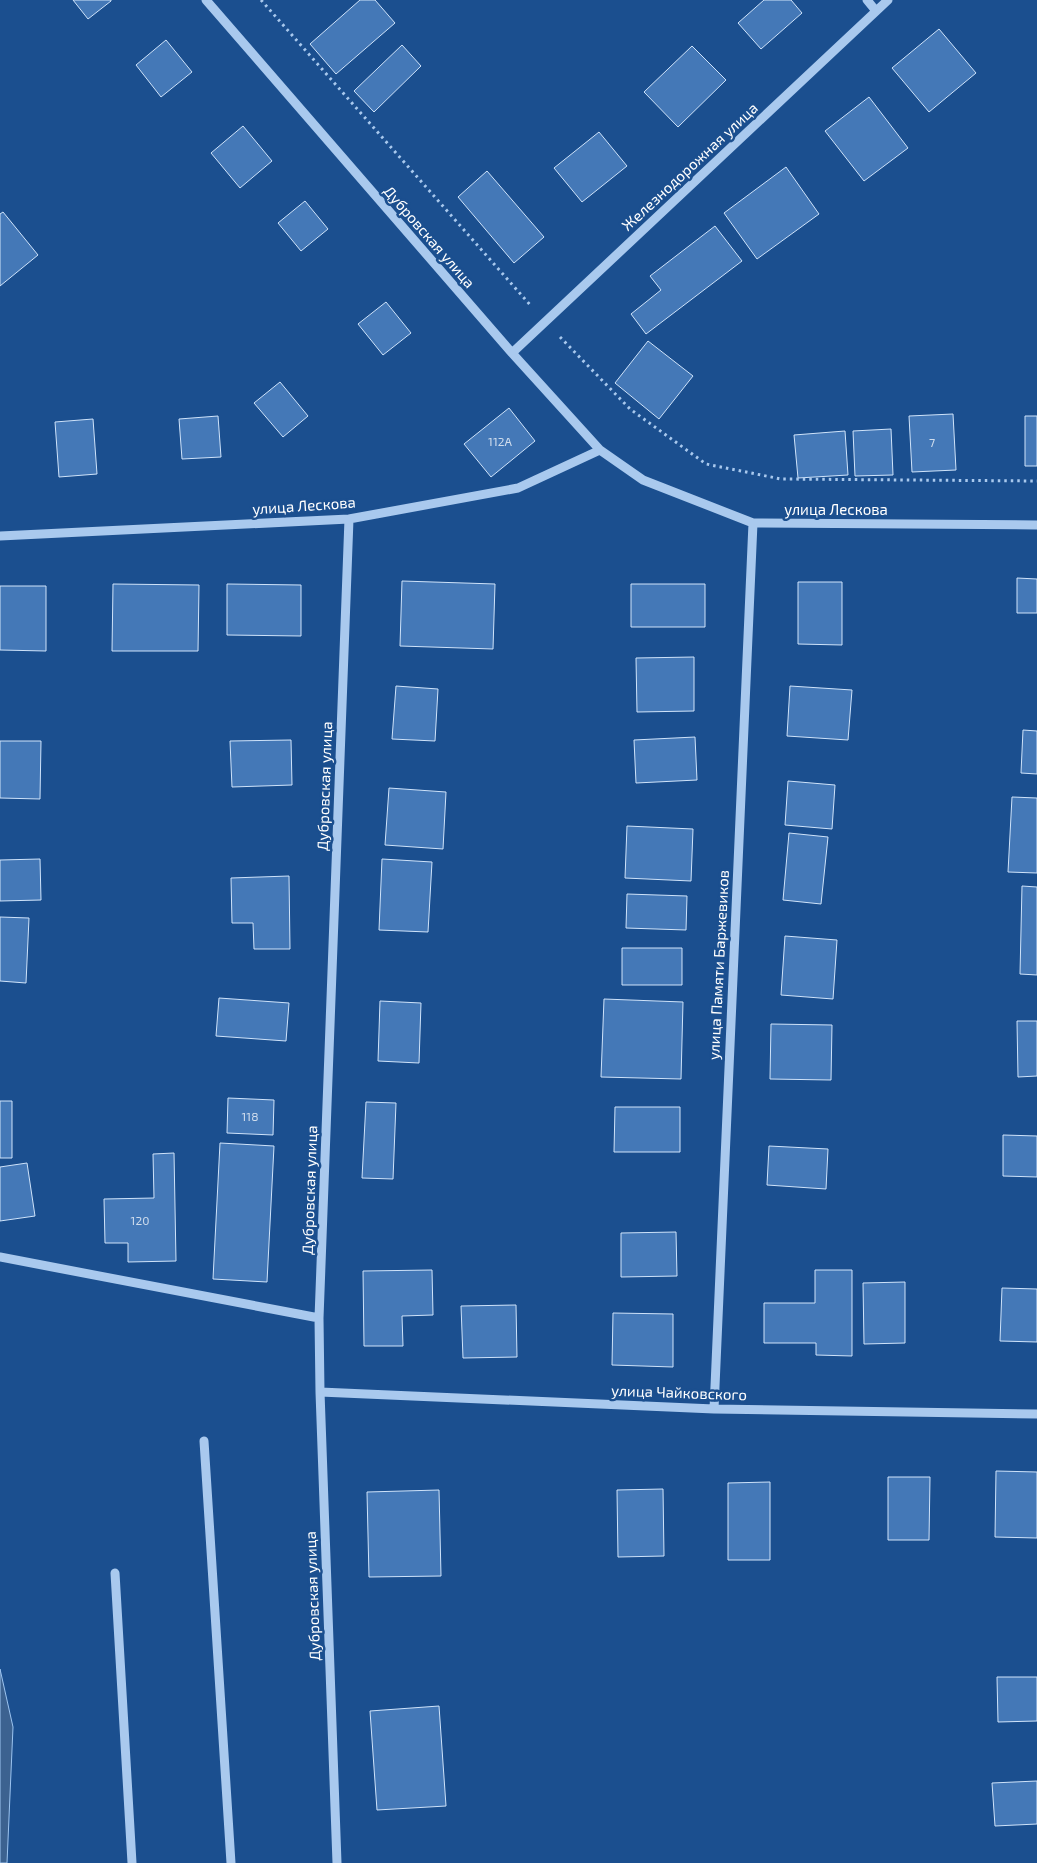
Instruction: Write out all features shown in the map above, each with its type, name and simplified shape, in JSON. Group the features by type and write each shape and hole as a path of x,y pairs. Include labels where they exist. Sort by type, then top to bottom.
{"street":[{"name":"Дубровская улица","path":"206,0 512,353 600,450 643,480"},
{"path":"867,0 876,11"},
{"name":"Железнодорожная улица","path":"512,353 888,0"},
{"name":"улица Лескова","path":"0,536 349,519 518,488 600,450"},
{"name":"улица Лескова","path":"643,480 753,523 1037,526"},
{"name":"Дубровская улица","path":"337,1863 319,1318 349,519"},
{"name":"улица Памяти Баржевиков","path":"714,1409 753,523"},
{"path":"0,1257 319,1318"},
{"name":"улица Чайковского","path":"320,1392 714,1409 1037,1414"},
{"path":"204,1441 231,1863"},
{"path":"115,1573 132,1863"}],"path":[{"path":"261,0 545,322 630,410 706,464 780,479 1037,482"}],"water":[{"path":"0,1669 13,1727 7,1863 0,1863"}],"building":[{"path":"73,0 111,0 111,1 88,19"},
{"path":"360,0 375,0 395,23 336,74 310,44"},
{"path":"764,0 791,0 802,13 761,49 738,23"},
{"path":"939,29 976,73 929,112 892,68"},
{"path":"166,40 192,72 161,97 136,65"},
{"path":"402,45 421,66 374,112 354,91"},
{"path":"692,46 726,80 678,127 644,92"},
{"path":"869,97 908,148 864,181 825,131"},
{"path":"243,126 272,161 240,188 211,153"},
{"path":"599,132 627,166 582,202 554,168"},
{"path":"786,167 819,214 757,259 724,213"},
{"path":"487,171 544,237 514,263 458,197"},
{"path":"305,201 328,229 301,251 278,223"},
{"path":"3,212 38,255 0,286 0,214"},
{"path":"715,226 742,261 646,334 631,314 661,290 650,276"},
{"path":"386,302 411,333 383,355 358,324"},
{"path":"648,341 693,376 659,419 615,383"},
{"path":"280,382 308,416 283,437 254,403"},
{"path":"509,408 535,441 491,477 464,444"},
{"path":"953,414 956,470 912,472 909,416"},
{"path":"218,416 221,457 182,459 179,419"},
{"path":"1025,416 1037,416 1037,466 1025,466"},
{"path":"93,419 97,474 59,477 55,422"},
{"path":"891,429 893,475 855,476 853,431"},
{"path":"845,431 848,475 798,478 794,435"},
{"path":"1017,578 1037,579 1037,613 1017,613"},
{"path":"402,581 495,584 493,649 400,646"},
{"path":"798,582 842,582 842,645 798,644"},
{"path":"113,584 199,585 198,651 112,651"},
{"path":"227,584 301,585 301,636 227,635"},
{"path":"631,584 705,584 705,627 631,627"},
{"path":"0,586 46,586 46,651 0,650"},
{"path":"694,657 694,711 637,712 636,658"},
{"path":"396,686 438,689 435,741 392,739"},
{"path":"790,686 852,690 848,740 787,736"},
{"path":"1023,730 1037,731 1037,774 1021,773"},
{"path":"695,737 697,780 636,783 634,740"},
{"path":"291,740 292,785 232,787 230,741"},
{"path":"0,741 41,741 40,799 0,798"},
{"path":"788,781 835,785 832,829 785,825"},
{"path":"389,788 446,792 443,849 385,845"},
{"path":"1012,797 1037,798 1037,873 1008,872"},
{"path":"627,826 693,829 691,881 625,878"},
{"path":"789,833 828,837 821,904 783,900"},
{"path":"40,859 41,900 0,901 0,860"},
{"path":"382,859 432,862 428,932 379,930"},
{"path":"289,876 290,949 254,949 253,923 232,923 231,878"},
{"path":"1022,886 1037,887 1037,975 1020,974"},
{"path":"627,894 687,896 686,930 626,928"},
{"path":"0,917 29,918 26,983 0,981"},
{"path":"785,936 837,940 833,999 781,995"},
{"path":"622,948 682,948 682,985 622,985"},
{"path":"219,998 289,1003 286,1041 216,1036"},
{"path":"604,999 683,1002 681,1079 601,1077"},
{"path":"380,1001 421,1003 419,1063 378,1061"},
{"path":"1017,1021 1037,1021 1037,1076 1018,1077"},
{"path":"771,1024 832,1025 831,1080 770,1079"},
{"path":"228,1098 274,1100 273,1135 227,1133"},
{"path":"0,1101 12,1101 12,1158 0,1158"},
{"path":"366,1102 396,1103 393,1179 362,1178"},
{"path":"615,1107 680,1107 680,1152 614,1152"},
{"path":"1003,1135 1037,1136 1037,1177 1003,1176"},
{"path":"220,1143 274,1146 267,1282 213,1279"},
{"path":"769,1146 828,1149 826,1189 767,1185"},
{"path":"174,1153 176,1261 128,1262 128,1243 105,1243 104,1199 154,1198 153,1154"},
{"path":"27,1163 35,1216 0,1221 0,1167"},
{"path":"676,1232 677,1276 621,1277 621,1233"},
{"path":"432,1270 433,1315 402,1316 403,1346 364,1346 363,1271"},
{"path":"815,1270 852,1270 852,1356 816,1355 816,1343 764,1343 764,1303 815,1303"},
{"path":"905,1282 905,1343 864,1344 863,1283"},
{"path":"1002,1288 1037,1289 1037,1342 1000,1341"},
{"path":"516,1305 517,1357 463,1358 461,1306"},
{"path":"613,1313 673,1314 673,1367 612,1365"},
{"path":"996,1471 1037,1472 1037,1538 995,1537"},
{"path":"888,1477 930,1477 929,1540 888,1540"},
{"path":"770,1482 770,1560 728,1560 728,1483"},
{"path":"663,1489 664,1556 618,1557 617,1490"},
{"path":"439,1490 441,1576 369,1577 367,1492"},
{"path":"997,1677 1037,1677 1037,1721 998,1722"},
{"path":"439,1706 446,1806 377,1810 370,1711"},
{"path":"1037,1781 1037,1824 995,1826 992,1783"}]}
